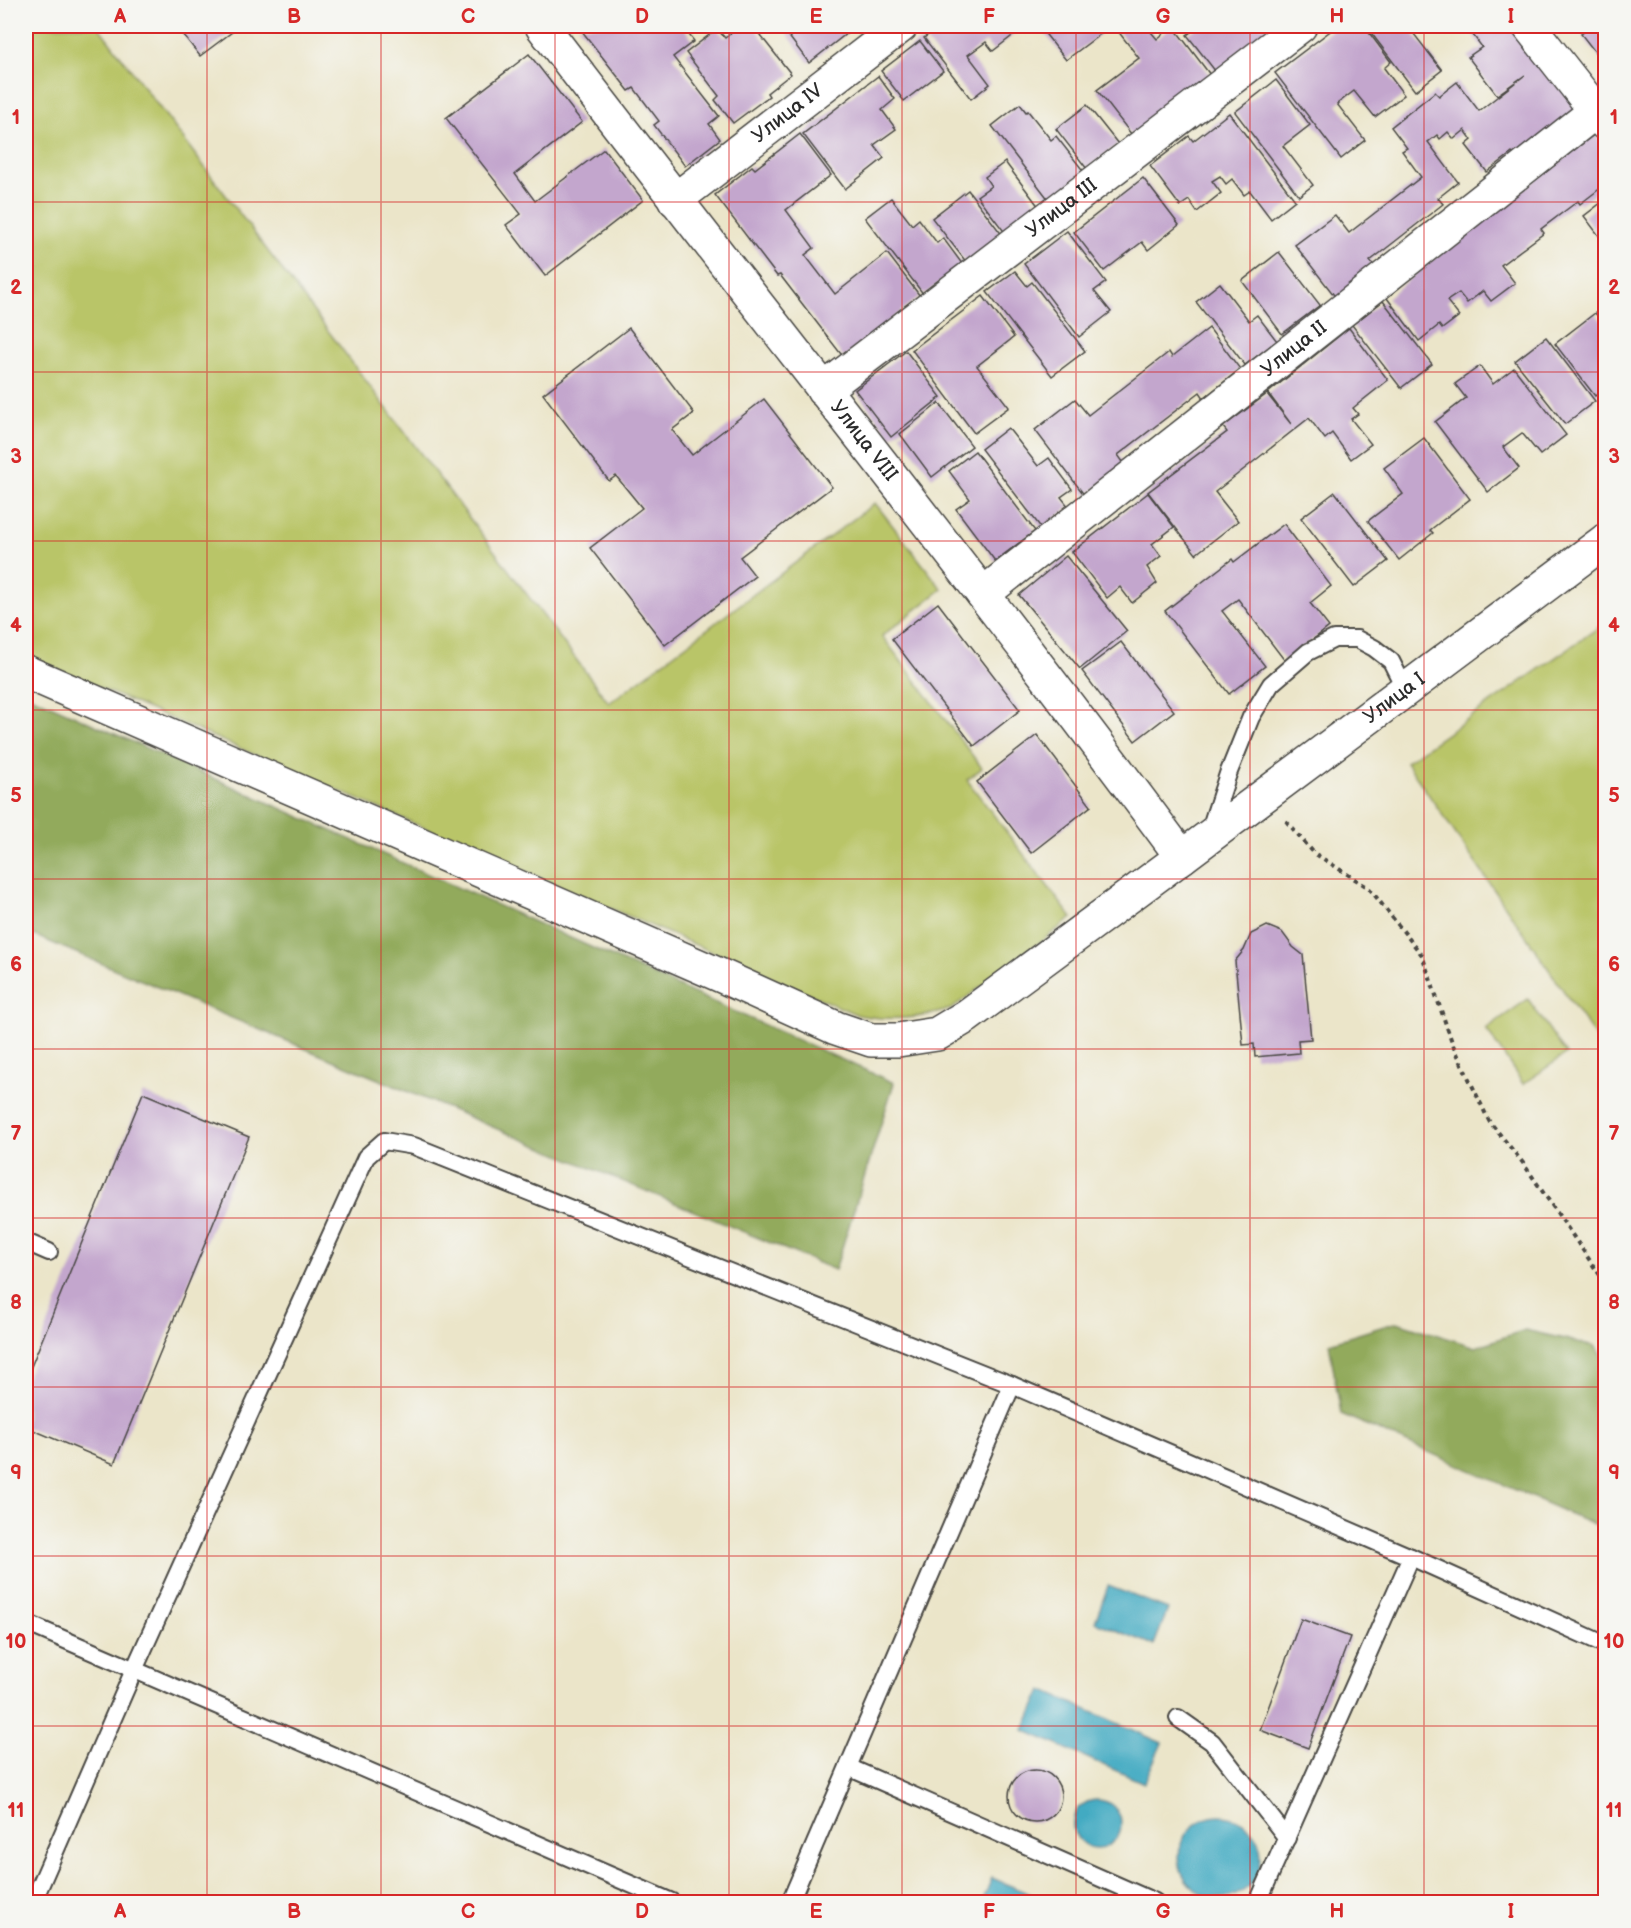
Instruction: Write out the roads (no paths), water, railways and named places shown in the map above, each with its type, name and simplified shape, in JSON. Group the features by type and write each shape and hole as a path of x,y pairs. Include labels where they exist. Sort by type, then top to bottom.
{"street":[{"name":"Улица VIII","path":"542,26 675,200 1068,702 1194,848"},
{"name":"Улица IV","path":"675,200 901,26"},
{"name":"Улица III","path":"823,390 1300,26"},
{"path":"1529,26 1602,113"},
{"name":"Улица II","path":"983,594 1602,113"},
{"name":"Улица I","path":"26,672 836,1028 871,1040 898,1040 937,1034 967,1016 1605,540"}],"lane":[{"path":"1194,848 1251,717 1271,684 1308,652 1334,639 1357,639 1391,661 1405,689"},
{"path":"33,1902 134,1670 366,1157 384,1141 414,1146 1012,1385 1411,1557 1605,1645"},
{"path":"26,1242 49,1252"},
{"path":"790,1902 1012,1385"},
{"path":"1258,1902 1411,1557"},
{"path":"26,1623 672,1902"},
{"path":"1178,1718 1212,1742 1287,1838"},
{"path":"848,1767 1155,1902"}],"water":[{"path":"1108,1586 1168,1609 1154,1645 1095,1622"},
{"path":"1042,1690 1162,1743 1144,1783 1024,1730"},
{"path":"1097,1800 1114,1807 1121,1824 1114,1841 1097,1848 1080,1841 1073,1824 1080,1807"},
{"path":"1220,1816 1236,1820 1249,1828 1257,1841 1261,1857 1257,1873 1249,1886 1236,1894 1220,1898 1204,1894 1191,1886 1183,1873 1179,1857 1183,1841 1191,1828 1204,1820"},
{"path":"992,1878 1049,1902 982,1902"}]}
